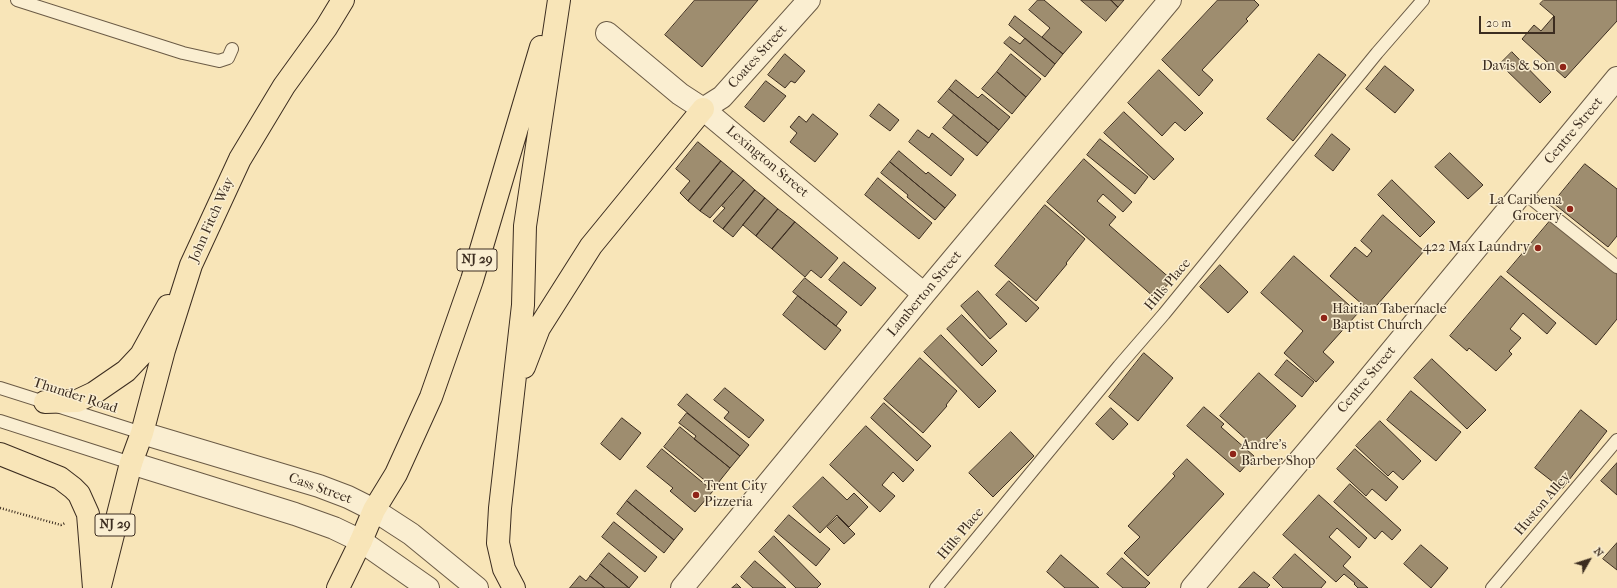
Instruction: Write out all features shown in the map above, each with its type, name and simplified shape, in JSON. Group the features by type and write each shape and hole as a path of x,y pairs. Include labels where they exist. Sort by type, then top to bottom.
{"highway":[{"name":"John Fitch Way","path":"131,463 142,433 164,350 191,265 240,158 284,86 326,28 343,0"},
{"name":"NJ 29","path":"338,588 374,510 396,474 431,397 472,280 555,0"},
{"path":"514,588 504,569 498,542 500,508 523,305 525,226 559,0"},
{"path":"512,396 539,328 591,246 703,109"},
{"path":"45,402 76,401 94,393 126,372 141,355 191,265"},
{"path":"0,454 60,478 79,494 88,514 94,588"},
{"name":"NJ 29","path":"99,588 131,463"}],"street":[{"name":"Coates Street","path":"703,109 722,97 809,0"},
{"name":"Lamberton Street","path":"682,588 924,294 1170,0"},
{"name":"Lexington Street","path":"607,33 680,94 703,109 924,294"},
{"name":"Centre Street","path":"1192,588 1360,389 1617,78"},
{"name":"Cass Street","path":"142,433 319,486 348,497 374,510 411,534 477,588"},
{"path":"131,463 295,514 334,528 361,541 428,588"}],"lane":[{"path":"17,0 183,53 212,60 220,61 228,58 232,49"},
{"name":"Hills Place","path":"936,588 1119,366 1164,314 1377,53 1424,0"},
{"path":"1523,192 1617,267"},
{"name":"Thunder Road","path":"0,388 142,433"},
{"path":"0,421 131,463"},
{"name":"Huston Alley","path":"1492,588 1617,440"}],"path":[{"path":"0,508 61,525 67,522"}],"building":[{"path":"695,0 758,0 702,67 665,35"},
{"path":"1038,0 1044,0 1082,32 1063,54 1042,37 1050,28 1029,10"},
{"path":"1081,0 1111,0 1118,7 1106,21"},
{"path":"1111,0 1124,0 1118,7"},
{"path":"1218,0 1254,0 1259,5 1246,19 1248,21 1202,70 1213,80 1199,96 1162,60"},
{"path":"1544,0 1617,0 1617,21 1565,78 1522,39 1534,25 1541,31 1554,16 1540,4"},
{"path":"1015,16 1063,54 1055,64 1009,25"},
{"path":"1010,37 1020,44 1025,38 1055,64 1045,77 1004,43"},
{"path":"1512,52 1551,92 1540,103 1500,64"},
{"path":"785,54 805,71 795,83 791,81 785,88 768,75"},
{"path":"1011,54 1041,79 1026,97 997,72"},
{"path":"1319,54 1346,75 1293,141 1267,119"},
{"path":"1385,66 1414,90 1395,113 1366,89"},
{"path":"1159,70 1203,113 1185,131 1175,122 1162,136 1128,103"},
{"path":"997,72 1026,97 1012,114 982,89"},
{"path":"956,80 978,98 982,94 1010,117 999,130 949,89"},
{"path":"766,81 786,96 764,122 745,107"},
{"path":"949,89 999,130 988,143 938,102"},
{"path":"879,104 899,120 890,131 870,116"},
{"path":"1124,112 1174,159 1154,180 1104,133"},
{"path":"813,114 838,134 815,162 790,142 797,133 790,127 799,116 806,122"},
{"path":"954,115 988,143 977,156 943,128"},
{"path":"918,130 929,138 932,133 964,159 951,176 909,142"},
{"path":"1332,134 1350,149 1333,171 1315,156"},
{"path":"1100,139 1148,177 1135,194 1087,155"},
{"path":"698,142 721,161 688,201 680,193 690,181 676,169"},
{"path":"899,151 926,174 928,172 956,195 945,208 890,162"},
{"path":"1450,153 1483,185 1468,199 1435,167"},
{"path":"1084,159 1132,202 1123,212 1103,194 1097,201 1116,217 1109,225 1172,280 1155,298 1047,202"},
{"path":"721,161 733,171 700,211 688,201"},
{"path":"890,162 945,208 935,220 881,173"},
{"path":"1585,164 1617,189 1617,236 1608,247 1553,203"},
{"path":"733,171 744,180 710,218 700,211"},
{"path":"878,178 932,223 919,239 865,195"},
{"path":"744,180 755,190 723,229 713,221 725,208 722,206"},
{"path":"1392,180 1435,222 1420,237 1378,195"},
{"path":"755,190 765,198 733,237 723,229"},
{"path":"765,198 778,209 756,236 743,225"},
{"path":"1045,205 1085,239 1066,263 1067,264 1036,301 995,266"},
{"path":"778,209 795,222 772,249 756,236"},
{"path":"1383,215 1424,251 1371,312 1330,276 1355,247 1367,257 1372,251 1361,241"},
{"path":"1550,221 1617,274 1617,319 1596,345 1507,272"},
{"path":"795,222 838,258 821,278 811,270 805,277 772,249"},
{"path":"1294,256 1358,313 1323,352 1334,362 1316,382 1284,353 1303,331 1261,293"},
{"path":"844,262 876,288 861,306 829,280"},
{"path":"1220,265 1248,292 1228,313 1200,287"},
{"path":"1501,276 1556,323 1547,334 1523,313 1510,329 1521,338 1509,351 1512,354 1496,371 1469,348 1467,351 1450,336"},
{"path":"805,278 847,312 836,326 793,292"},
{"path":"1009,281 1039,308 1026,322 996,295"},
{"path":"978,291 1007,324 990,339 961,306"},
{"path":"798,296 841,330 825,350 783,315"},
{"path":"962,315 997,351 982,366 947,329"},
{"path":"941,335 996,391 979,408 924,352"},
{"path":"1144,353 1173,378 1138,421 1109,397"},
{"path":"920,358 957,391 946,405 947,406 923,433 884,399"},
{"path":"1432,359 1486,410 1467,429 1414,378"},
{"path":"1287,360 1314,382 1302,397 1275,375"},
{"path":"1259,373 1296,406 1257,449 1220,416"},
{"path":"725,388 764,420 749,438 724,418 729,412 714,400"},
{"path":"1411,391 1461,432 1436,461 1387,420"},
{"path":"687,394 749,445 740,456 678,405"},
{"path":"884,403 931,446 917,461 871,418"},
{"path":"1204,407 1224,424 1221,427 1254,456 1240,472 1187,426"},
{"path":"1111,408 1128,424 1113,440 1096,424"},
{"path":"1581,410 1607,431 1562,489 1535,468"},
{"path":"687,413 740,456 730,468 694,439 696,436 679,423"},
{"path":"622,418 641,433 620,460 601,444"},
{"path":"1380,421 1421,461 1403,480 1393,471 1388,476 1356,446"},
{"path":"866,426 914,470 903,482 893,472 882,485 895,496 880,512 830,465"},
{"path":"680,427 730,468 714,488 664,447"},
{"path":"1011,432 1034,456 993,497 969,473"},
{"path":"662,449 713,491 695,512 670,491 673,488 647,467"},
{"path":"1355,449 1398,487 1386,501 1372,489 1366,496 1337,469"},
{"path":"1187,459 1224,494 1148,576 1124,553 1140,537 1128,526 1175,476 1173,474"},
{"path":"1617,463 1617,495 1601,481"},
{"path":"823,477 847,500 854,493 868,507 849,527 837,515 820,533 793,507"},
{"path":"1350,484 1401,530 1392,540 1382,531 1375,539 1334,502"},
{"path":"636,490 683,529 674,540 627,501"},
{"path":"1319,495 1367,538 1359,548 1337,528 1329,537 1351,557 1343,566 1368,588 1358,588 1354,584 1355,583 1344,574 1336,582 1283,535"},
{"path":"627,501 674,540 664,553 617,514"},
{"path":"789,515 830,549 816,566 775,531"},
{"path":"838,517 855,534 844,544 827,527"},
{"path":"614,522 657,557 645,572 602,537"},
{"path":"774,536 821,584 817,588 796,588 759,552"},
{"path":"1617,543 1617,570 1603,559"},
{"path":"1421,545 1448,568 1431,588 1404,564"},
{"path":"609,553 638,577 629,588 600,564"},
{"path":"1295,554 1326,582 1321,588 1283,588 1273,578"},
{"path":"1061,555 1099,588 1065,588 1047,572"},
{"path":"1122,558 1150,583 1145,588 1123,588 1107,574"},
{"path":"755,561 786,588 753,588 741,577"},
{"path":"600,564 629,588 605,588 590,576"},
{"path":"1254,572 1270,585 1267,588 1239,588"},
{"path":"580,576 586,581 590,576 605,588 570,588"},
{"path":"737,584 741,588 732,588"}],"place":[{"name":"Davis & Son","path":"1563,67"},
{"name":"La Caribena Grocery","path":"1570,209"},
{"name":"422 Max Laundry","path":"1538,248"},
{"name":"Haitian Tabernacle Baptist Church","path":"1324,318"},
{"name":"Andre's Barber Shop","path":"1233,454"},
{"name":"Trent City Pizzeria","path":"696,495"}]}
